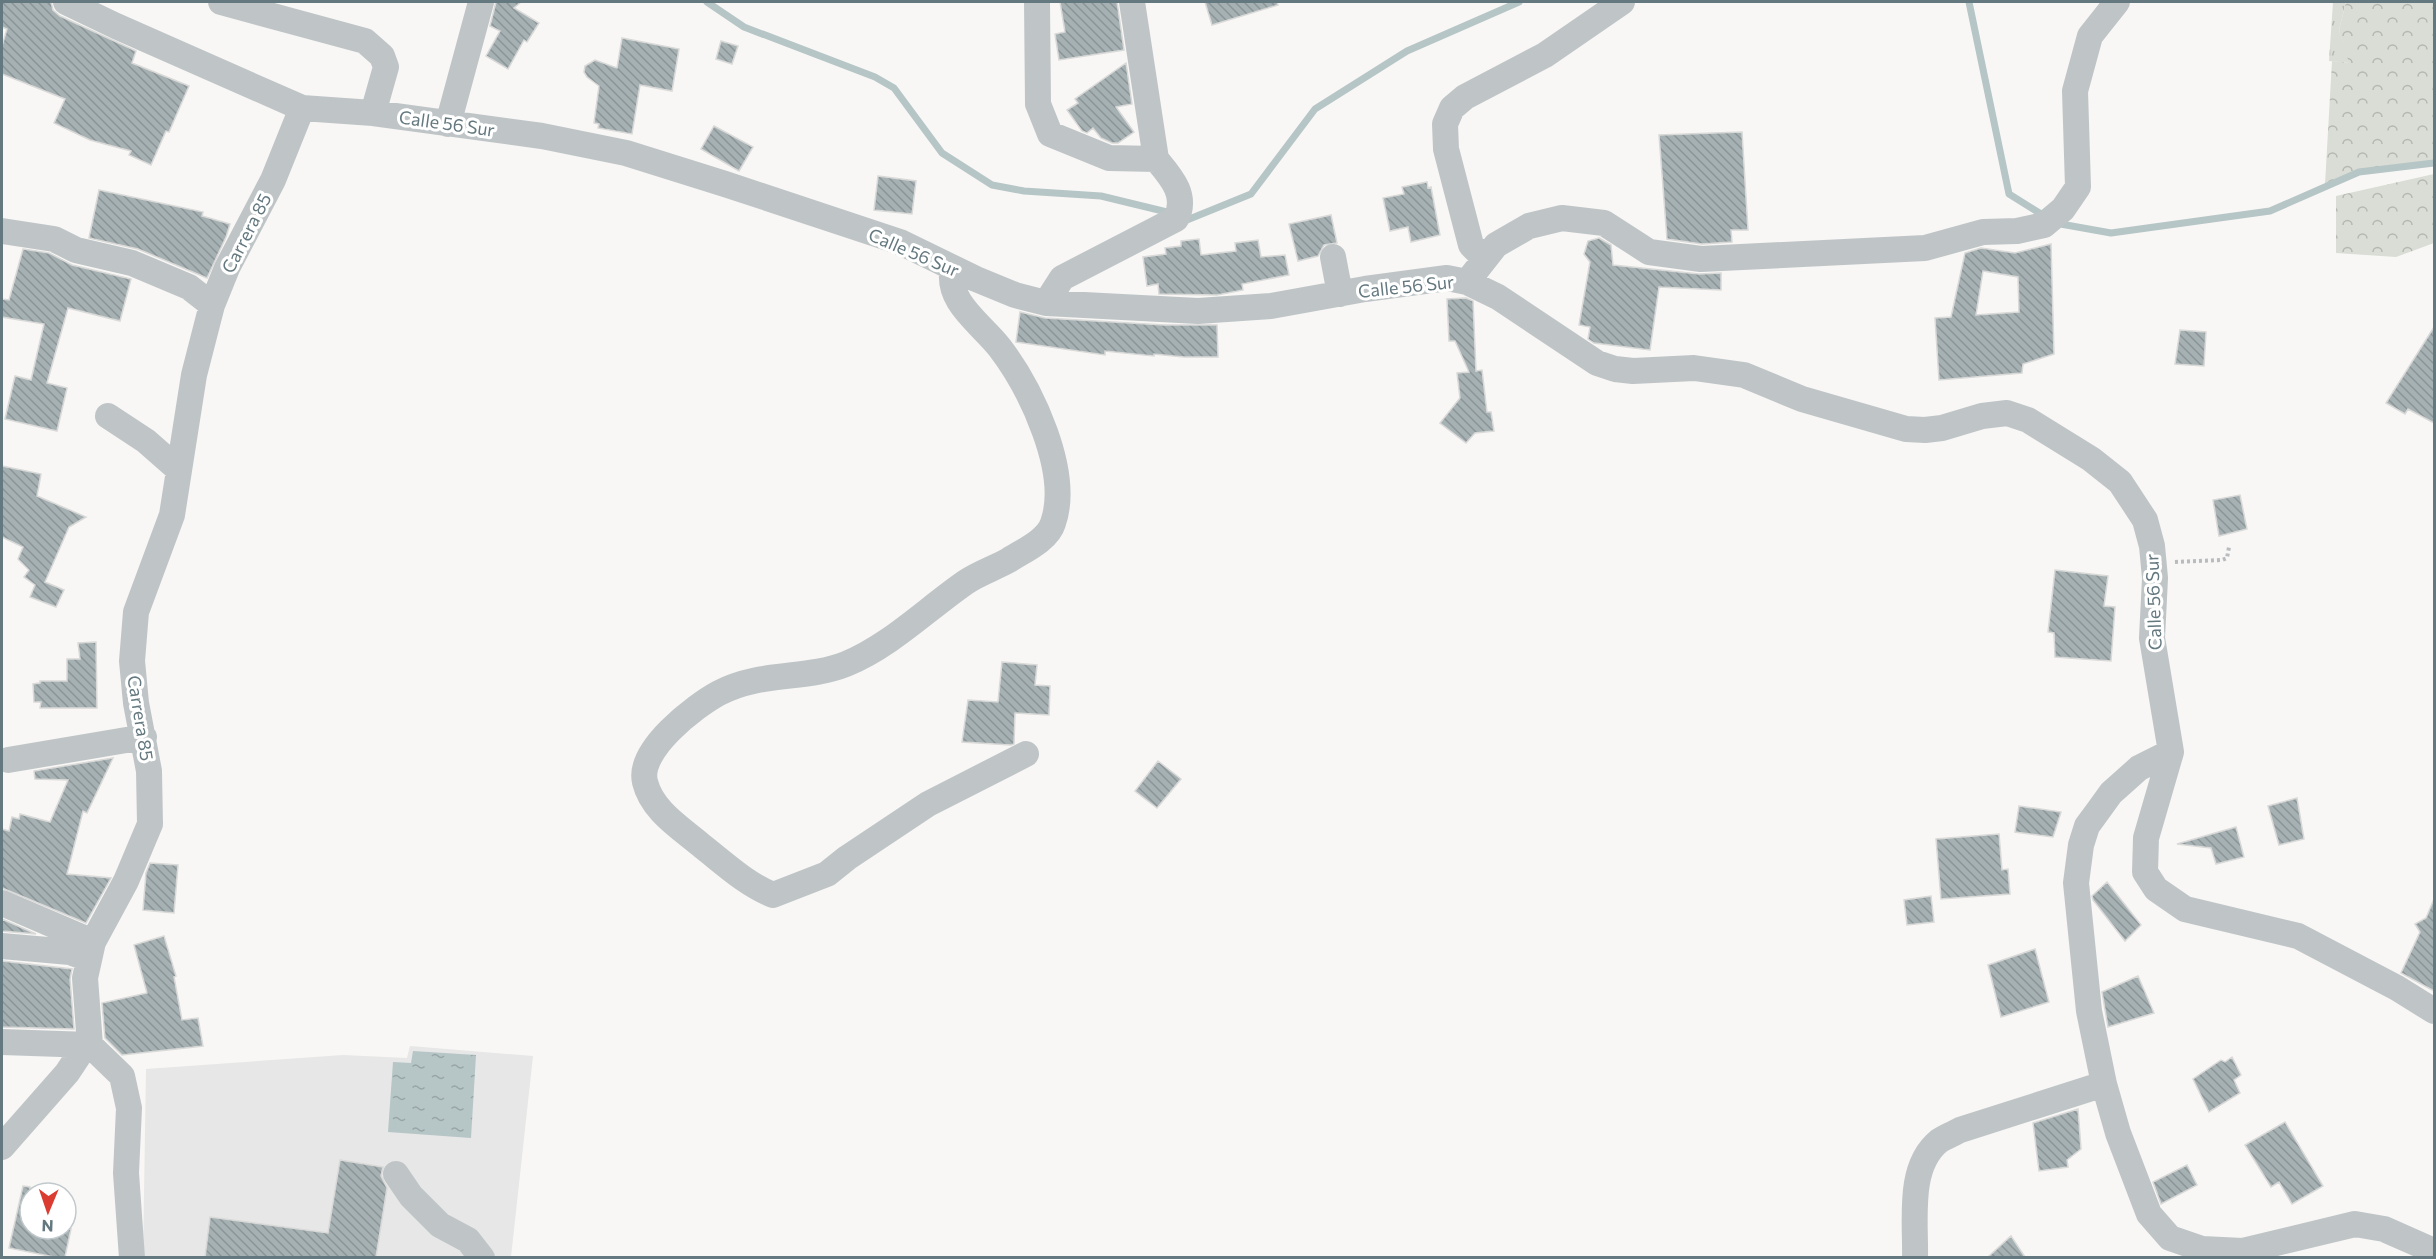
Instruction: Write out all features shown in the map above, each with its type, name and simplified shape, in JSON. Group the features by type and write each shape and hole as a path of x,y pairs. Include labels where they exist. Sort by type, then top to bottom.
{"street":[{"name":"Calle 56 Sur","path":"66,2 302,108 373,113 448,124 573,132 626,153 900,242 953,268 1015,294 1046,303 1198,311 1271,306 1447,278 1467,282 1498,297 1597,363 1616,369 1634,371 1694,368 1744,375 1802,399 1906,429 1942,428 1982,416 2007,413 2028,420 2091,459 2120,482 2145,520 2152,546 2152,638 2172,752 2146,838 2145,872 2156,890 2186,909 2298,936 2397,988 2434,1011"},
{"path":"220,2 365,41 382,56 386,67 373,113"},
{"path":"448,124 481,2"},
{"path":"1037,2 1038,104 1050,134 1109,158 1156,159"},
{"path":"1046,303 1062,278 1176,219 1179,212 1180,197 1175,182 1156,159 1132,2"},
{"path":"1487,256 1476,251 1471,245 1446,148 1445,124 1452,108 1465,96 1545,55 1622,2"},
{"path":"1467,282 1496,246 1530,226 1562,218 1604,223 1649,252 1701,259 1924,248 1983,232 2016,231 2054,217 2078,187 2075,91 2090,36 2117,2"},
{"name":"Carrera 85","path":"90,1045 85,978 91,951 126,881 150,824 149,771 136,702 132,661 136,612 172,514 194,375 212,305 227,268 273,180 302,108"},
{"path":"2,231 54,239 76,250 132,263 189,286 212,305"},
{"path":"1333,257 1340,294"},
{"path":"953,268 950,279 955,294 969,315 1013,366 1047,438 1056,476 1057,510 1052,527 1032,545 969,580 879,645 848,663 806,673 747,682 720,693 695,709 657,743 645,770 644,781 664,815 753,886 774,895 827,874 928,804 1026,754"},
{"path":"108,416 146,441 179,470"},
{"path":"8,760 144,737"},
{"path":"2172,752 2139,768 2111,794 2087,826 2081,845 2077,873 2077,903 2090,1011 2104,1084 2118,1133 2149,1214 2170,1238 2202,1249 2242,1251 2355,1224 2391,1231 2434,1251"},
{"path":"2,903 91,951"},
{"path":"2,946 70,952 91,951"},
{"path":"2,1042 90,1045 122,1076 129,1108 126,1173 132,1257"},
{"path":"2,1147 90,1045"},
{"path":"1915,1257 1917,1182 1925,1158 1939,1141 1960,1130 2104,1084"},
{"path":"396,1174 411,1196 440,1225 468,1240 482,1257"}],"path":[{"path":"2153,563 2222,560 2227,558 2229,547"}],"shaded area":[{"path":"410,1046 533,1056 511,1257 143,1258 146,1069 343,1055 407,1058"}],"green space":[{"path":"2333,2 2346,2 2339,30 2350,63 2329,61"},
{"path":"2346,2 2434,2 2434,161 2356,170 2325,184 2332,61 2349,63 2339,30"},
{"path":"2434,174 2434,243 2396,257 2336,253 2336,196"}],"water":[{"path":"413,1051 476,1055 471,1138 388,1132 393,1062 411,1063"}],"building":[{"path":"2,2 51,2 53,10 60,16 136,51 132,63 189,86 169,132 166,131 151,165 129,155 131,151 90,140 54,123 65,99 2,74 2,46 7,29 2,27"},
{"path":"496,2 521,2 514,8 539,23 527,42 524,40 508,69 486,56 500,31 490,26"},
{"path":"1060,2 1117,2 1124,50 1059,60 1055,34 1065,32"},
{"path":"1205,2 1277,2 1278,5 1212,25"},
{"path":"622,38 679,49 672,91 640,85 632,134 598,128 599,124 594,123 599,86 584,72 585,66 595,60 617,68"},
{"path":"721,41 738,46 732,64 716,59"},
{"path":"1126,63 1132,104 1116,107 1134,132 1118,143 1112,143 1101,138 1093,128 1087,133 1082,131 1067,110 1078,103 1075,99"},
{"path":"714,126 753,147 739,171 701,149"},
{"path":"1742,132 1748,230 1731,230 1732,242 1702,244 1667,239 1659,135"},
{"path":"878,176 916,181 912,214 874,210"},
{"path":"1427,182 1428,188 1431,187 1440,235 1411,242 1408,227 1390,231 1383,198 1404,194 1402,187"},
{"path":"99,190 203,212 202,216 230,224 207,278 138,249 89,238"},
{"path":"1331,215 1337,243 1324,245 1318,256 1298,261 1289,224"},
{"path":"1599,238 1611,245 1613,265 1699,274 1721,273 1721,290 1659,287 1650,350 1594,343 1588,339 1590,327 1579,325 1590,262 1584,254 1588,241"},
{"path":"1199,239 1201,255 1236,251 1235,243 1258,240 1261,257 1285,255 1289,275 1242,284 1243,290 1217,295 1159,294 1158,284 1147,286 1143,257 1166,254 1165,248 1181,246 1181,241"},
{"path":"2051,244 2054,354 2023,364 2022,373 1939,380 1935,318 1951,317 1965,253 1981,248 2015,253","holes":["1983,271 2018,277 2019,312 1976,315"]},
{"path":"23,249 49,253 72,265 131,279 120,321 68,308 47,383 67,388 57,431 5,419 15,376 31,380 44,324 2,317 2,299 9,300"},
{"path":"1466,298 1473,301 1476,371 1482,370 1487,412 1491,412 1494,431 1475,433 1466,443 1440,423 1460,398 1457,373 1469,372 1455,341 1449,341 1447,299"},
{"path":"1020,312 1045,318 1164,325 1217,325 1218,357 1154,354 1154,356 1105,351 1105,355 1016,342"},
{"path":"2434,327 2434,423 2408,409 2405,414 2386,403"},
{"path":"2180,330 2206,332 2204,366 2175,364"},
{"path":"2,466 41,474 37,496 86,517 69,527 45,582 64,590 56,607 30,597 35,585 24,577 29,570 18,559 23,547 2,537"},
{"path":"2240,495 2247,529 2219,536 2213,500"},
{"path":"2055,570 2108,576 2104,606 2115,607 2111,661 2055,657 2054,633 2048,632"},
{"path":"96,642 97,708 40,708 41,702 34,702 33,684 40,683 40,681 67,681 67,659 80,659 78,643"},
{"path":"1002,662 1037,665 1035,685 1050,686 1049,715 1015,713 1014,744 1011,745 962,742 968,700 998,702"},
{"path":"113,758 87,813 83,811 67,874 111,878 86,923 2,888 2,829 9,831 12,817 19,819 20,814 50,822 68,780 35,779 34,771"},
{"path":"1158,761 1181,779 1157,808 1135,791"},
{"path":"2297,798 2304,839 2279,845 2268,806"},
{"path":"2019,806 2061,812 2053,837 2015,832"},
{"path":"2236,827 2244,857 2216,864 2211,848 2177,844"},
{"path":"1999,834 2002,870 2008,869 2010,894 1941,899 1936,839"},
{"path":"150,863 178,865 174,913 143,910 146,873"},
{"path":"2107,882 2141,925 2125,941 2093,900 2092,896"},
{"path":"1931,896 1934,922 1907,925 1904,900"},
{"path":"2434,899 2434,991 2401,973 2420,932 2415,924 2426,918"},
{"path":"2,919 36,934 2,931"},
{"path":"164,936 176,976 174,977 182,1020 198,1018 203,1046 122,1055 105,1038 102,1003 147,993 134,945"},
{"path":"2035,949 2049,1002 2001,1017 1988,965"},
{"path":"2,961 72,969 70,979 74,1029 2,1027"},
{"path":"2138,976 2154,1013 2108,1027 2102,992"},
{"path":"2232,1057 2241,1075 2234,1080 2240,1093 2209,1112 2193,1079 2221,1060 2225,1062"},
{"path":"2078,1109 2081,1149 2067,1160 2068,1167 2039,1171 2033,1123"},
{"path":"2285,1122 2323,1186 2292,1204 2279,1182 2271,1187 2245,1145"},
{"path":"340,1160 383,1167 381,1176 387,1188 376,1257 205,1257 210,1217 328,1233"},
{"path":"2187,1165 2197,1185 2161,1204 2153,1182"},
{"path":"18,1208 18,1241 68,1241 65,1257 9,1248"},
{"path":"2011,1236 2025,1257 1988,1257"}],"waterway":[{"path":"707,2 744,27 875,77 894,88 942,153 992,185 1024,191 1101,196 1171,213"},
{"path":"1187,220 1251,194 1315,109 1407,51 1519,2"},
{"path":"1969,2 2009,194 2046,217"},
{"path":"2055,223 2111,233 2270,211 2359,172 2434,163"}]}
